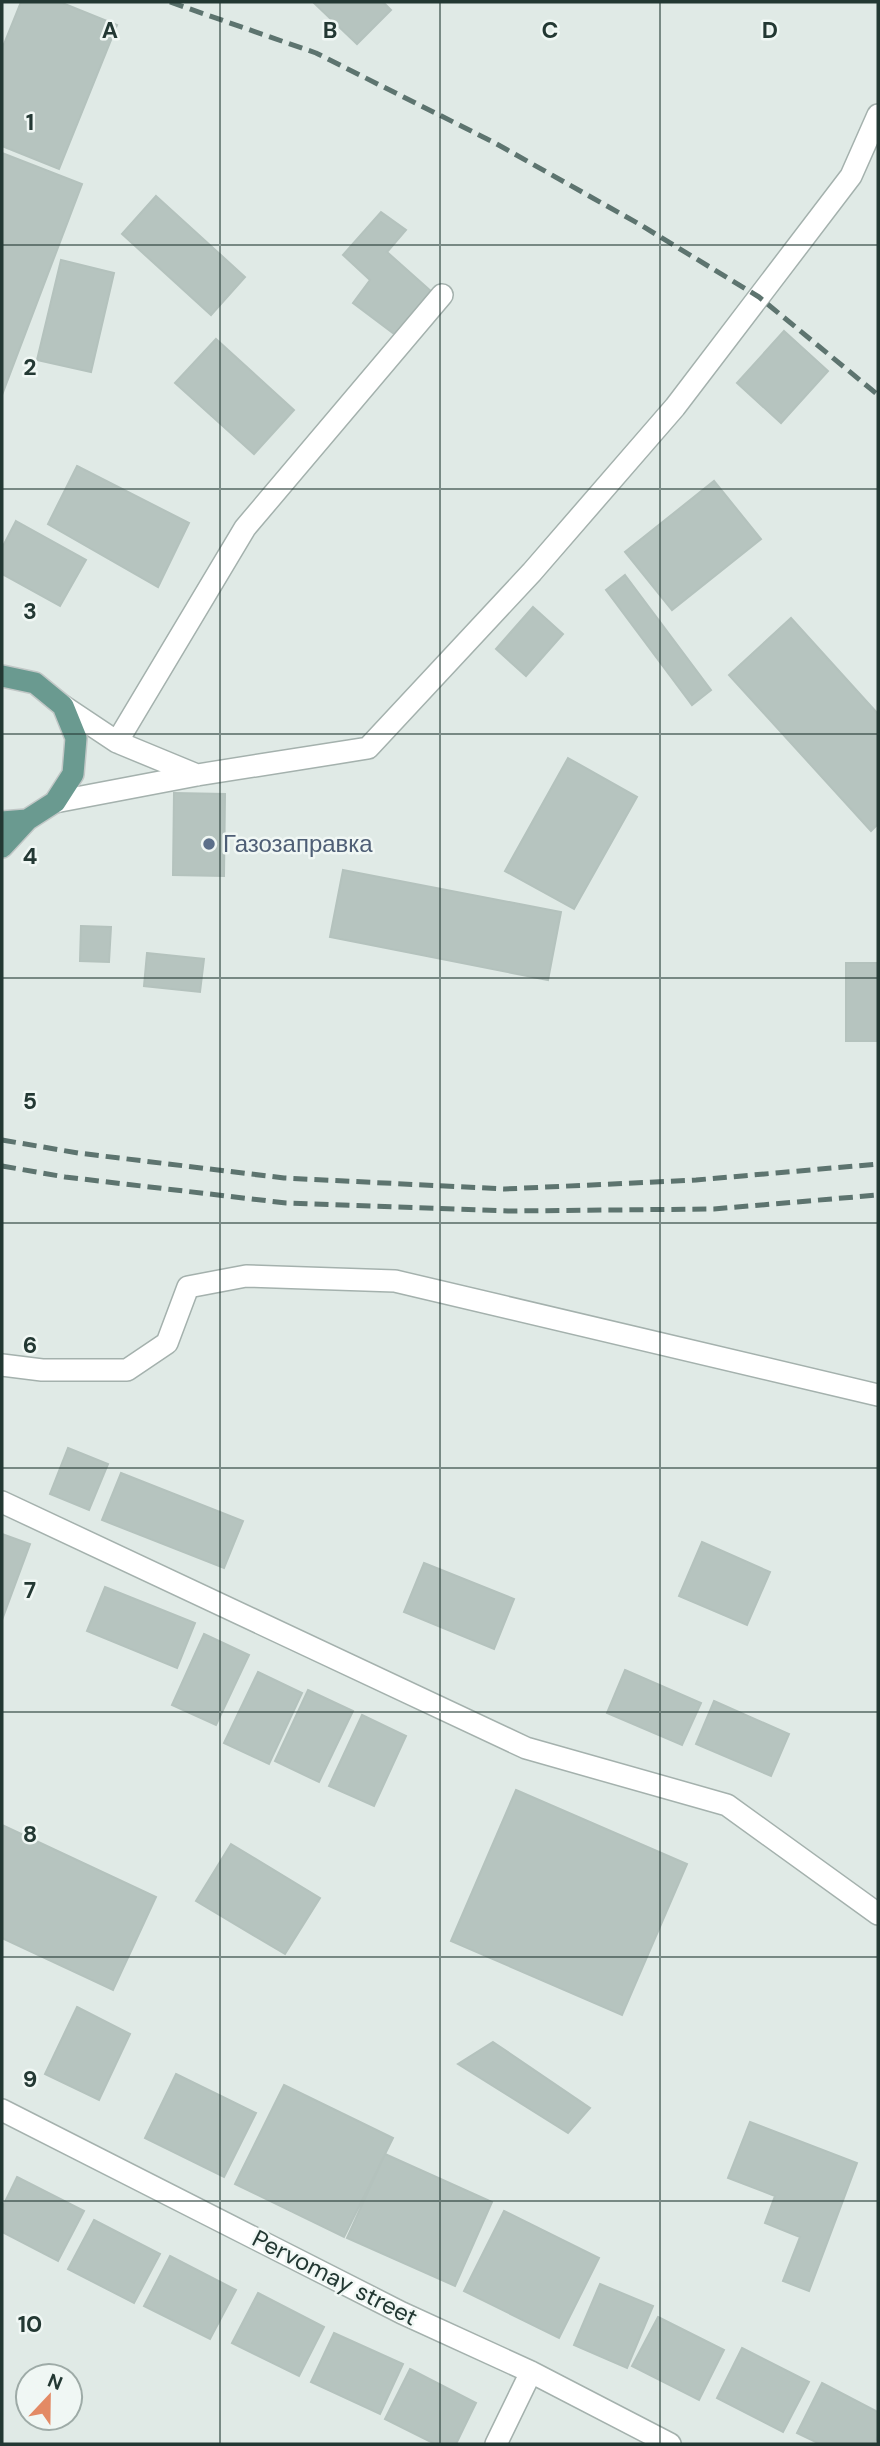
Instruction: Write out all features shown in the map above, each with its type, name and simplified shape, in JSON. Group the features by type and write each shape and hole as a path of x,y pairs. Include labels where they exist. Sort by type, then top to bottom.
{"main road":[{"path":"2,847 27,820 55,802 73,774 76,738 63,706 35,682 3,674"},
{"path":"2,822 27,820"}],"street":[{"path":"55,802 197,775 368,748 532,572 675,407 851,176 878,115"},
{"path":"117,742 245,528 442,295"},
{"path":"63,706 117,742 197,775"},
{"path":"2,1365 42,1370 127,1370 167,1343 188,1287 246,1276 368,1280 395,1281 878,1395"},
{"path":"2,1503 526,1748 727,1805 878,1914"},
{"name":"Pervomay street","path":"2,2110 402,2312 531,2372 670,2444"},
{"path":"496,2444 531,2372"}],"building":[{"path":"21,2 60,2 117,25 59,169 2,146 2,49"},
{"path":"313,2 383,2 391,10 357,44"},
{"path":"2,153 82,184 2,395"},
{"path":"156,196 245,277 211,315 122,234"},
{"path":"381,212 406,230 387,252 432,292 397,336 353,303 370,280 343,255"},
{"path":"61,260 114,273 91,372 37,360"},
{"path":"784,331 828,371 781,423 737,383"},
{"path":"216,339 294,410 254,454 175,383"},
{"path":"77,466 189,523 158,587 48,524"},
{"path":"714,481 761,539 672,610 625,552"},
{"path":"16,521 86,560 60,606 2,574 2,548"},
{"path":"625,575 711,690 692,705 606,590"},
{"path":"533,607 563,634 526,676 496,649"},
{"path":"791,618 878,714 878,824 871,831 729,675"},
{"path":"568,758 637,797 574,909 505,871"},
{"path":"174,793 225,794 224,876 173,875"},
{"path":"343,870 561,912 548,980 330,937"},
{"path":"81,926 111,927 109,962 80,961"},
{"path":"147,953 204,959 200,992 144,986"},
{"path":"846,963 878,963 878,1041 846,1041"},
{"path":"68,1448 108,1464 89,1510 50,1494"},
{"path":"121,1473 243,1521 224,1568 102,1520"},
{"path":"2,1534 30,1544 2,1620"},
{"path":"702,1542 770,1572 747,1625 679,1596"},
{"path":"424,1563 514,1599 494,1649 404,1612"},
{"path":"105,1587 195,1623 177,1668 87,1631"},
{"path":"204,1634 249,1655 216,1725 172,1705"},
{"path":"625,1670 701,1703 682,1745 607,1713"},
{"path":"258,1672 302,1693 269,1764 224,1743"},
{"path":"308,1690 353,1711 319,1782 275,1761"},
{"path":"714,1701 789,1734 771,1776 696,1744"},
{"path":"362,1715 406,1736 374,1806 329,1786"},
{"path":"516,1790 687,1864 622,2015 451,1941"},
{"path":"2,1825 156,1897 113,1990 2,1938"},
{"path":"231,1844 320,1898 285,1954 196,1901"},
{"path":"77,2007 130,2034 99,2100 45,2074"},
{"path":"493,2042 590,2108 568,2133 458,2064"},
{"path":"176,2074 256,2113 224,2177 145,2138"},
{"path":"284,2085 393,2138 344,2237 235,2184"},
{"path":"750,2122 857,2163 809,2291 783,2281 800,2237 765,2223 775,2196 728,2178"},
{"path":"385,2154 492,2202 455,2286 347,2238"},
{"path":"17,2177 84,2211 58,2261 2,2232 2,2208"},
{"path":"504,2211 599,2258 559,2338 464,2291"},
{"path":"94,2220 160,2254 134,2303 68,2269"},
{"path":"170,2256 236,2290 210,2339 144,2306"},
{"path":"600,2284 653,2306 627,2368 574,2345"},
{"path":"258,2293 324,2327 299,2376 232,2343"},
{"path":"658,2317 724,2350 699,2400 632,2366"},
{"path":"334,2333 403,2364 380,2414 311,2382"},
{"path":"742,2348 809,2382 783,2432 717,2398"},
{"path":"410,2369 476,2403 456,2444 435,2444 385,2419"},
{"path":"822,2383 878,2412 878,2436 874,2444 820,2444 797,2433"}],"railway":[{"path":"170,2 316,53 495,143 639,224 759,297 878,395"},
{"path":"2,1140 78,1153 284,1178 505,1189 696,1180 878,1164"},
{"path":"2,1166 65,1177 286,1203 508,1211 714,1209 878,1195"}],"place":[{"name":"Газозаправка","path":"209,844"}]}
